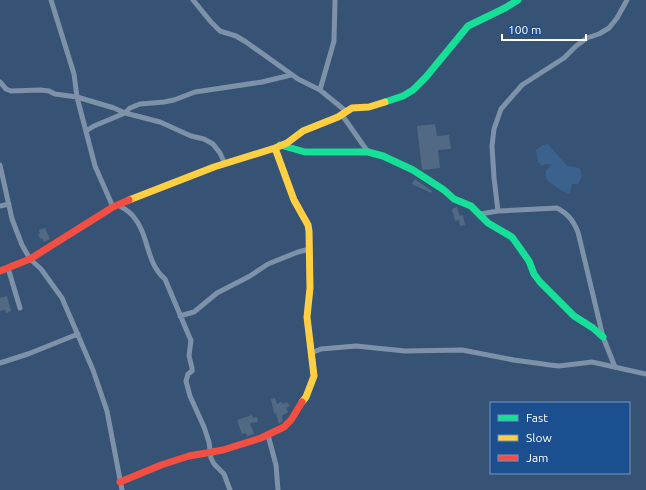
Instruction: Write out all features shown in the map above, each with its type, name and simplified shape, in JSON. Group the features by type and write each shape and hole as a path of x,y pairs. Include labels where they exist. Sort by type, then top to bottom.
{"street":[{"path":"51,0 74,74 77,97 95,166 116,206 133,215 140,226 151,261 159,274 165,279 191,340 189,352 192,368 186,378 188,389 204,427 214,464 224,474 230,490"},
{"path":"193,0 220,31 236,36 291,75 320,90 344,113 368,152"},
{"path":"320,90 334,41 335,0"},
{"path":"0,271 30,259 116,206 138,196 225,164 277,147 286,143 303,131 352,108 368,107 403,96 413,90 426,77 468,26 476,21 504,10 518,0"},
{"path":"498,211 492,146 494,129 501,109 522,85 564,58 587,38 599,34 609,28 617,18 627,0"},
{"path":"86,131 125,113 130,108 140,104 164,102 195,92 262,82 291,75"},
{"path":"0,82 3,89 16,91 40,90 77,97 114,108 125,113 160,122 213,144 220,153 225,164"},
{"path":"277,147 305,152 368,152 383,156 413,170 444,190 454,199 471,206 488,223 512,237 529,261 534,274 540,282 574,316 593,328 603,337"},
{"path":"120,482 161,465 189,456 235,446 268,435 284,427 291,420 306,397 314,376 307,317 310,288 310,249 308,225 294,200 277,147"},
{"path":"0,165 18,234 30,259 41,269 62,298 104,399 122,490"},
{"path":"0,206 9,204"},
{"path":"480,214 498,211 557,208 573,220 578,232 603,337 615,367"},
{"path":"180,316 194,312 202,307 217,293 268,264 298,252 310,249"},
{"path":"8,268 20,308"},
{"path":"0,363 28,354 78,334"},
{"path":"311,352 321,349 356,346 405,351 462,350 514,360 559,366 592,362 646,374"},
{"path":"268,435 276,465 278,490"}],"water":[{"path":"548,144 567,166 580,169 582,176 578,184 572,184 570,194 556,187 547,179 546,170 552,165 546,164 542,166 538,162 536,150 543,145"}],"building":[{"path":"435,124 437,136 449,135 451,149 438,150 440,168 422,170 417,126"},
{"path":"415,179 432,191 431,193 412,184"},
{"path":"457,207 460,216 463,215 465,225 460,226 459,220 455,221 452,209"},
{"path":"45,228 50,239 44,242 42,238 40,239 38,234 40,234 39,230"},
{"path":"7,296 11,311 6,313 5,310 0,311 0,298"},
{"path":"275,398 277,404 287,402 290,406 286,408 288,412 282,416 283,421 279,424 276,413 274,414 271,399"},
{"path":"252,415 253,418 257,417 258,422 250,423 254,434 247,436 246,433 242,434 237,420"}],"traffic: fast":[{"path":"385,102 403,96 413,90 426,77 468,26 518,0"},
{"path":"280,145 305,152 368,152 383,156 413,170 444,190 454,199 471,206 488,223 512,237 529,261 534,274 540,282 574,316 593,328 603,337"}],"traffic: slow":[{"path":"129,200 214,167 275,148 287,143 303,131 338,117 352,108 369,107 385,102"},
{"path":"275,148 294,200 308,225 309,231 310,288 307,317 314,376 306,397 302,402"}],"traffic: jam":[{"path":"0,271 30,259 113,207 129,200"},
{"path":"120,482 161,465 189,456 223,450 261,438 284,427 291,420 302,402"}]}
